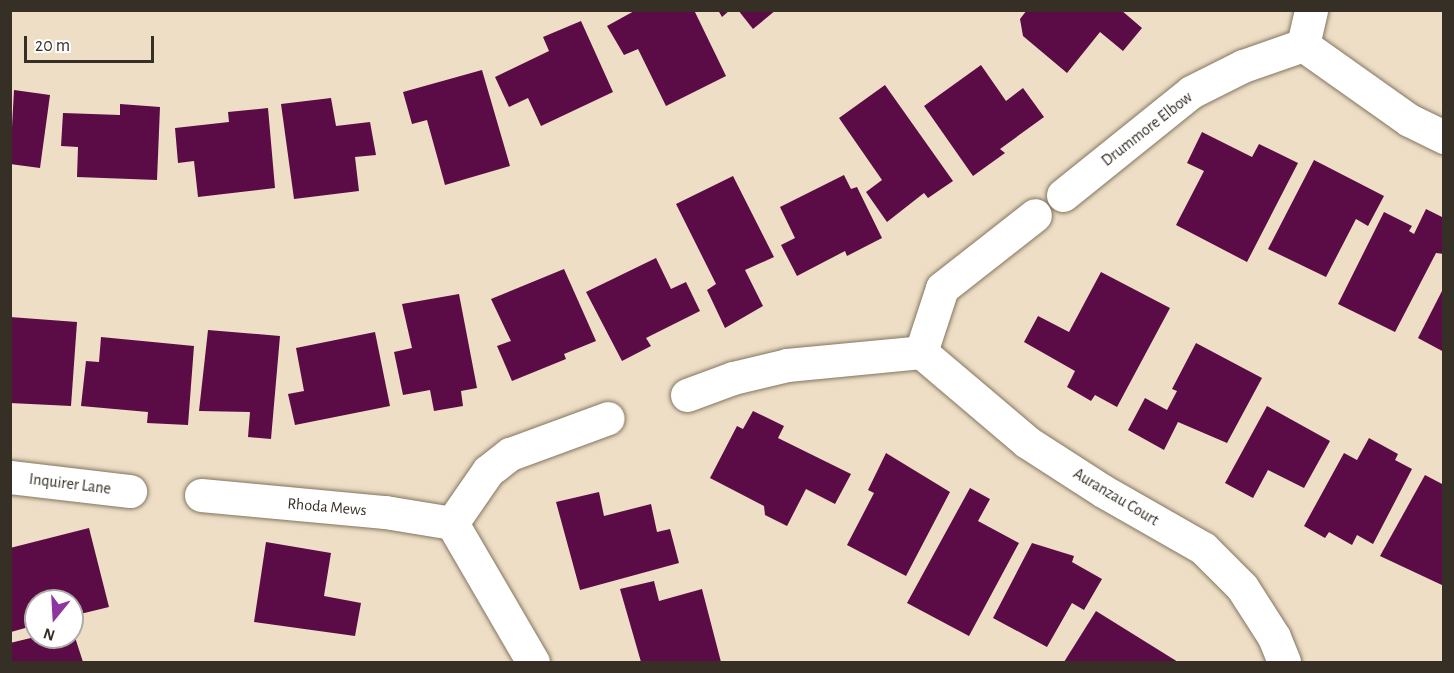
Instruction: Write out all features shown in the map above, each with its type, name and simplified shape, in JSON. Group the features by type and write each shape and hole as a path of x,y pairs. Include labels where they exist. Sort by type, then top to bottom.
{"street":[{"path":"1311,10 1303,45 1409,120 1443,137"},
{"name":"Drummore Elbow","path":"1063,195 1191,92 1243,66 1303,45"},
{"path":"687,395 733,378 787,365 921,352 942,288 1035,215"},
{"name":"Auranzau Court","path":"921,352 1027,442 1103,491 1203,548 1242,587 1274,637 1284,663"},
{"path":"532,663 452,523 488,471 510,454 608,418"},
{"name":"Inquirer Lane","path":"10,477 130,491"},
{"name":"Rhoda Mews","path":"201,495 385,512 452,523"}],"building":[{"path":"636,10 694,10 726,76 666,106 638,49 624,55 607,26"},
{"path":"718,10 730,10 722,17"},
{"path":"738,10 776,10 753,29"},
{"path":"1027,10 1121,10 1142,28 1123,51 1100,32 1067,73 1023,36 1020,19"},
{"path":"581,21 613,92 541,126 528,98 509,107 495,77 549,51 543,37"},
{"path":"981,65 1006,101 1023,88 1044,117 1000,149 1005,153 973,176 924,106"},
{"path":"482,70 510,166 445,185 427,120 412,124 403,92"},
{"path":"885,85 953,181 928,198 924,193 887,222 866,192 882,180 839,118"},
{"path":"14,90 50,95 40,168 10,164"},
{"path":"331,98 336,126 370,122 376,155 355,157 359,191 294,199 281,104"},
{"path":"120,104 160,107 157,180 77,177 78,147 61,146 63,113 120,115"},
{"path":"268,108 275,188 198,197 194,161 178,163 175,128 229,122 228,112"},
{"path":"1202,132 1252,157 1259,144 1298,163 1247,262 1176,225 1204,171 1187,163"},
{"path":"1314,160 1384,196 1368,226 1356,219 1326,277 1268,249"},
{"path":"844,175 851,189 857,187 882,238 847,256 845,251 797,276 781,245 795,238 780,207"},
{"path":"733,176 774,257 745,270 763,306 725,328 707,290 716,284 676,204"},
{"path":"1426,209 1444,218 1444,254 1436,253 1395,332 1338,304 1384,212 1412,226 1409,231 1414,234"},
{"path":"656,258 671,289 686,282 700,311 646,338 651,346 622,361 586,292"},
{"path":"564,269 596,341 564,354 566,359 512,381 497,346 511,341 491,299"},
{"path":"1101,272 1170,308 1117,407 1095,395 1091,401 1067,387 1075,371 1024,342 1038,316 1069,332"},
{"path":"1444,287 1444,352 1418,338"},
{"path":"459,294 477,388 461,391 463,406 434,411 430,390 403,395 394,352 412,348 402,304"},
{"path":"10,317 77,322 71,406 10,403"},
{"path":"208,330 280,336 271,439 248,437 250,412 199,411"},
{"path":"375,332 390,406 295,425 288,394 304,391 296,348"},
{"path":"101,337 194,346 188,425 147,423 148,412 81,406 86,361 99,362"},
{"path":"1196,343 1262,378 1227,443 1178,422 1164,450 1128,430 1145,398 1167,410 1177,391 1172,389"},
{"path":"1267,406 1330,441 1304,488 1268,470 1253,498 1225,483"},
{"path":"753,411 784,426 778,438 851,474 835,504 806,489 787,526 765,515 764,506 710,478 737,426 743,429"},
{"path":"1369,438 1398,454 1395,460 1412,469 1373,544 1357,535 1352,545 1329,532 1325,538 1304,526 1344,453 1357,460"},
{"path":"886,453 950,492 906,576 847,545 874,493 868,490"},
{"path":"1425,475 1444,485 1444,586 1380,556"},
{"path":"970,488 990,499 978,521 1019,543 969,636 907,603"},
{"path":"599,492 604,516 651,504 657,532 670,529 679,563 580,590 556,502"},
{"path":"89,528 109,607 84,613 84,589 24,589 24,628 11,632 10,548"},
{"path":"266,542 331,553 324,596 361,603 355,636 254,622"},
{"path":"1032,543 1074,556 1072,562 1102,579 1084,610 1072,603 1047,647 993,618"},
{"path":"654,581 659,601 702,589 721,662 641,662 620,589"},
{"path":"1096,611 1178,662 1064,662"},
{"path":"24,640 24,649 79,649 83,662 10,662 10,643"}]}
